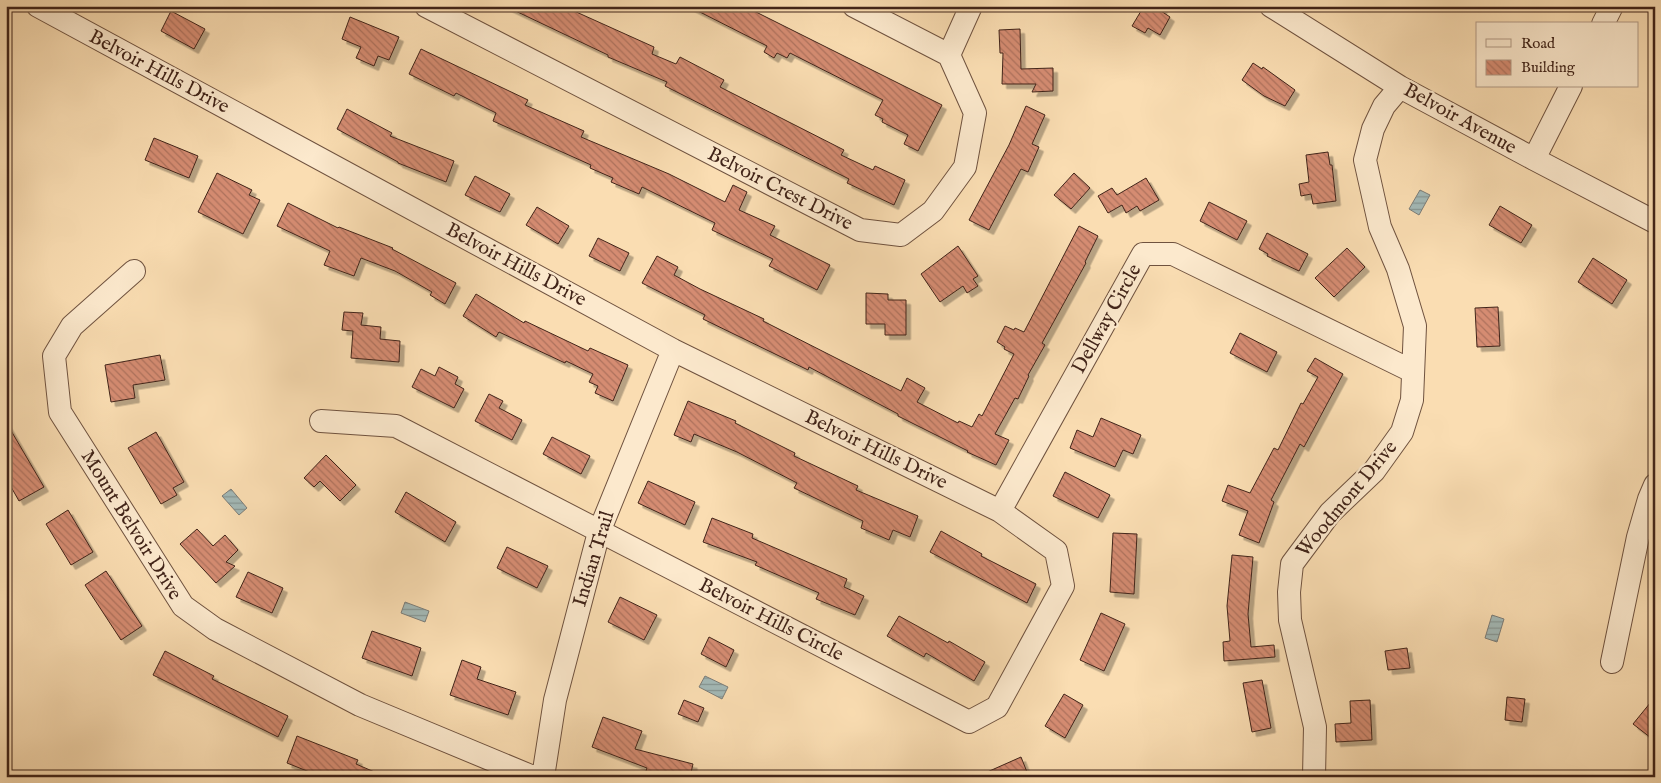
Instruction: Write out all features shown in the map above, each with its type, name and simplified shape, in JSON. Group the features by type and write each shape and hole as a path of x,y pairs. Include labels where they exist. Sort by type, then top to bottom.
{"street":[{"name":"Belvoir Hills Drive","path":"38,6 673,350 1000,511"},
{"name":"Belvoir Crest Drive","path":"426,6 860,230 901,235 933,211 965,167 975,113 949,55"},
{"path":"854,6 949,55 972,6"},
{"name":"Belvoir Avenue","path":"1271,6 1400,87 1655,222"},
{"path":"1604,22 1612,6"},
{"name":"Woodmont Drive","path":"1314,777 1315,727 1290,620 1289,592 1292,564 1330,513 1374,471 1402,432 1412,400 1415,326 1398,269 1380,226 1365,160 1373,129 1384,106 1400,87"},
{"path":"1534,159 1570,88"},
{"name":"Dellway Circle","path":"1000,511 1143,254 1173,254 1412,371"},
{"name":"Mount Belvoir Drive","path":"134,271 72,326 54,356 60,412 183,606 215,629 360,705 533,777"},
{"name":"Indian Trail","path":"543,777 555,700 599,532 673,350"},
{"name":"Belvoir Hills Circle","path":"321,421 396,426 970,722 997,707 1063,586 1056,551 1000,511"},
{"path":"1612,662 1638,537 1648,499 1655,485"}],"water":[{"path":"1420,190 1430,195 1419,215 1409,209"},
{"path":"231,489 247,508 239,515 222,496"},
{"path":"405,602 429,611 425,622 401,613"},
{"path":"1492,615 1504,619 1497,642 1485,638"},
{"path":"705,676 728,687 722,699 699,687"}],"building":[{"path":"505,6 563,6 654,47 652,54 676,64 680,57 724,80 720,87 844,150 841,155 873,170 875,166 905,180 894,205 847,183 849,179 665,86 667,82 608,57 608,55"},
{"path":"688,6 744,6 942,105 918,151 904,144 908,135 882,122 883,119 875,115 883,100 790,53 787,58 777,53 774,58 764,52 767,46"},
{"path":"1144,6 1164,6 1161,11 1170,17 1160,35 1148,28 1145,33 1132,26"},
{"path":"171,11 205,29 194,49 161,31"},
{"path":"350,17 399,37 389,60 378,56 374,66 356,58 361,47 342,39"},
{"path":"1020,29 1021,69 1053,68 1053,91 1032,92 1036,84 1002,84 1003,53 1000,53 999,30"},
{"path":"421,49 528,100 525,105 584,131 581,137 669,174 725,202 733,185 747,192 739,210 775,226 770,235 830,265 817,290 769,266 773,259 712,230 715,223 642,187 639,194 611,182 613,178 590,168 591,165 493,121 496,113 456,93 454,96 409,74"},
{"path":"1253,63 1262,69 1263,67 1295,90 1285,106 1264,96 1242,80"},
{"path":"1026,106 1045,115 1032,144 1039,147 1028,172 1021,169 989,230 969,220 1009,145"},
{"path":"347,109 392,133 390,136 454,161 446,182 398,163 337,129"},
{"path":"154,138 198,156 189,178 145,160"},
{"path":"1328,152 1330,165 1332,165 1336,201 1313,204 1311,194 1301,196 1299,184 1309,182 1306,155"},
{"path":"217,173 252,190 249,195 260,200 243,234 198,212"},
{"path":"1074,173 1090,188 1071,209 1054,195"},
{"path":"475,176 510,194 500,212 465,195"},
{"path":"1146,178 1159,200 1140,211 1137,206 1126,213 1122,205 1108,213 1098,196 1112,188 1117,195"},
{"path":"1209,202 1247,221 1237,240 1200,221"},
{"path":"288,203 338,228 393,248 456,283 445,304 430,295 432,292 395,271 361,258 354,276 324,265 330,251 277,226"},
{"path":"1500,206 1532,225 1521,243 1489,225"},
{"path":"537,207 569,226 558,244 526,225"},
{"path":"1079,226 1098,236 1086,263 1042,343 1045,345 1028,375 1018,399 1015,398 995,434 1009,440 996,465 898,416 898,414 809,367 808,370 703,319 705,315 642,283 657,256 678,267 674,275 764,319 763,321 901,391 907,378 925,388 917,402 958,423 959,421 972,427 979,414 982,416 1014,354 1004,349 1005,347 997,342 1005,326 1024,332"},
{"path":"1267,233 1308,254 1299,271 1267,256 1268,254 1259,249"},
{"path":"598,238 629,253 620,271 589,256"},
{"path":"958,246 978,276 973,279 978,286 967,293 963,286 940,302 921,274"},
{"path":"1347,248 1365,267 1334,297 1315,278"},
{"path":"1593,258 1627,280 1612,304 1578,282"},
{"path":"866,293 888,294 888,300 906,300 906,335 885,335 885,324 866,324"},
{"path":"476,294 524,323 525,321 588,351 590,348 628,365 613,401 595,393 598,386 589,382 593,374 499,332 496,337 463,316"},
{"path":"1498,307 1500,346 1477,347 1475,308"},
{"path":"344,312 363,313 361,325 381,327 380,339 400,341 399,362 351,358 353,331 342,330"},
{"path":"1240,333 1277,352 1267,372 1230,353"},
{"path":"160,355 165,380 133,385 135,398 111,402 105,365"},
{"path":"1315,358 1343,374 1304,447 1300,444 1271,500 1274,502 1259,543 1239,535 1248,511 1222,501 1228,485 1250,493 1274,448 1278,450 1301,403 1303,404 1318,377 1307,371"},
{"path":"439,367 458,377 455,384 464,389 454,408 412,387 421,369 435,376"},
{"path":"489,394 503,401 499,408 522,420 512,440 475,421"},
{"path":"688,401 736,421 735,423 795,453 794,456 858,486 856,490 918,516 910,537 893,530 889,540 861,528 863,521 794,488 797,483 737,452 694,434 691,442 674,435"},
{"path":"1101,418 1141,435 1133,454 1123,450 1115,467 1070,448 1077,430 1093,437"},
{"path":"6,422 44,487 19,501 6,478"},
{"path":"156,432 184,482 173,488 177,495 161,504 128,448"},
{"path":"552,437 590,456 581,474 543,454"},
{"path":"326,455 356,485 340,501 320,481 314,487 304,478"},
{"path":"1065,472 1110,495 1098,518 1053,496"},
{"path":"648,481 695,502 685,525 638,503"},
{"path":"406,492 456,522 445,542 395,512"},
{"path":"68,510 93,552 71,565 46,524"},
{"path":"712,518 753,534 752,538 847,579 844,587 864,596 855,615 816,599 819,593 755,565 757,562 703,542"},
{"path":"197,529 213,546 225,535 238,550 226,562 235,566 216,583 180,544"},
{"path":"941,531 982,554 981,556 1036,584 1027,603 930,552"},
{"path":"1113,533 1137,534 1134,594 1110,592"},
{"path":"507,547 548,566 537,588 497,568"},
{"path":"1232,555 1253,557 1248,614 1251,647 1274,645 1275,657 1224,661 1223,642 1230,641 1227,606"},
{"path":"106,571 142,626 121,640 85,585"},
{"path":"248,572 283,588 272,613 236,597"},
{"path":"620,597 657,615 644,640 608,622"},
{"path":"1101,613 1125,624 1104,671 1080,660"},
{"path":"899,616 948,643 949,641 985,662 974,681 926,653 924,657 887,636"},
{"path":"372,631 421,648 412,676 362,658"},
{"path":"709,637 734,650 726,667 701,654"},
{"path":"1407,648 1410,668 1388,670 1385,651"},
{"path":"165,651 214,676 212,679 288,716 278,737 153,675"},
{"path":"462,660 481,667 477,679 516,692 508,715 450,695"},
{"path":"1262,680 1271,728 1252,732 1243,683"},
{"path":"1064,694 1083,705 1065,738 1045,726"},
{"path":"1507,697 1525,699 1522,722 1505,720"},
{"path":"1655,697 1655,741 1633,724"},
{"path":"684,700 704,708 698,722 678,714"},
{"path":"1370,700 1372,740 1336,742 1335,724 1351,723 1350,701"},
{"path":"603,717 642,731 635,749 693,764 690,777 644,777 647,768 592,747"},
{"path":"297,736 358,760 356,764 386,777 322,777 287,763"},
{"path":"1021,757 1029,777 976,777"}],"waterway":[{"path":"6,10 12,6"}]}
